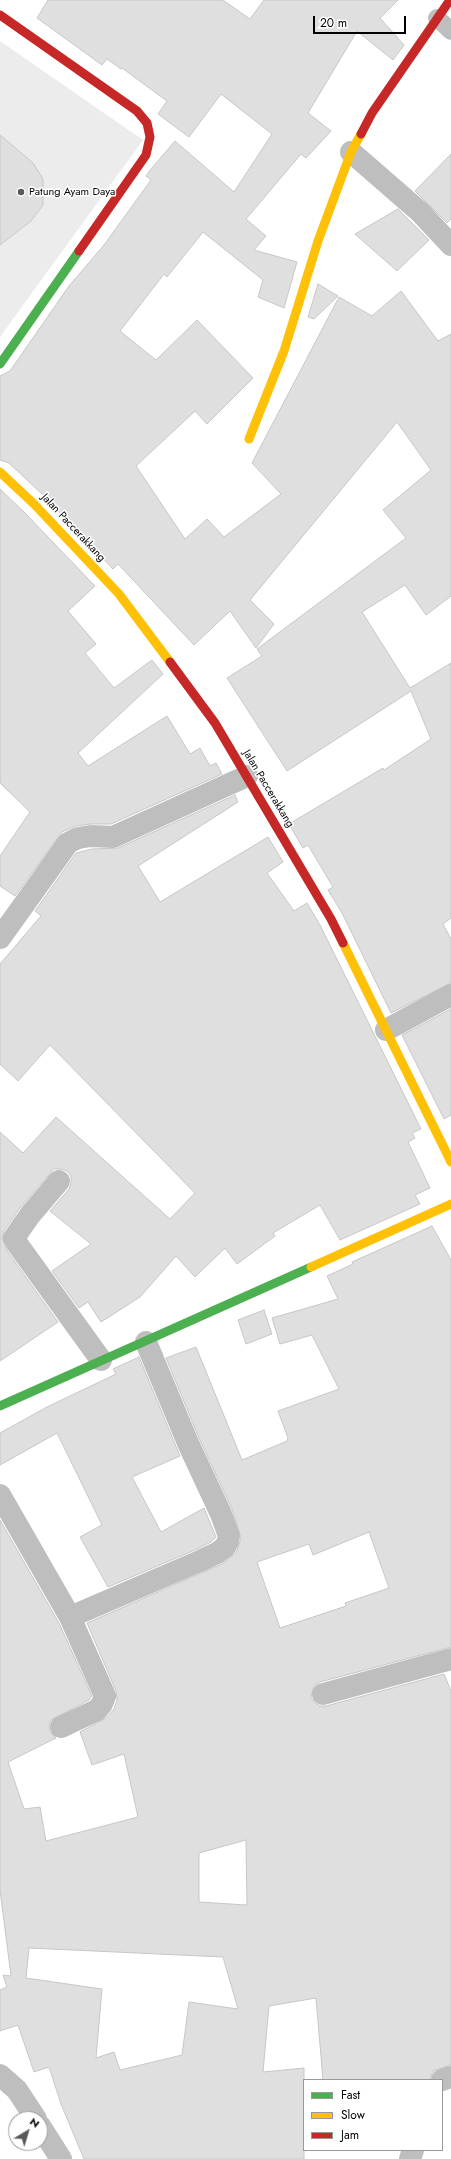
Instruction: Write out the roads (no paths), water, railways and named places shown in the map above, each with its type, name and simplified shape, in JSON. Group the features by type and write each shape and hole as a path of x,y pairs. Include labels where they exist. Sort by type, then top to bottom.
{"street":[{"path":"249,439 284,351 318,241 351,152 372,113 450,0"},
{"path":"0,15 137,111 147,122 150,136 146,155 0,364"},
{"path":"351,152 420,212 451,244"},
{"name":"Jalan Paccerakkang","path":"0,472 34,504 119,594 215,723 331,919 451,1162"},
{"path":"0,938 68,843 85,837 113,837 247,776"},
{"path":"386,1030 451,995"},
{"path":"59,1181 30,1215 14,1238 101,1360"},
{"path":"0,1406 56,1382 101,1360 146,1342 451,1204"},
{"path":"70,1617 217,1553 225,1547 228,1541 229,1536 221,1514 188,1442 146,1342"},
{"path":"0,1495 70,1617 105,1696 102,1704 96,1710 62,1727"},
{"path":"323,1694 451,1659"},
{"path":"0,2075 17,2090 31,2111"},
{"path":"48,2139 61,2159"}],"lane":[{"path":"437,18 451,32"}],"place":[{"name":"Patung Ayam Daya","path":"21,192"}]}
